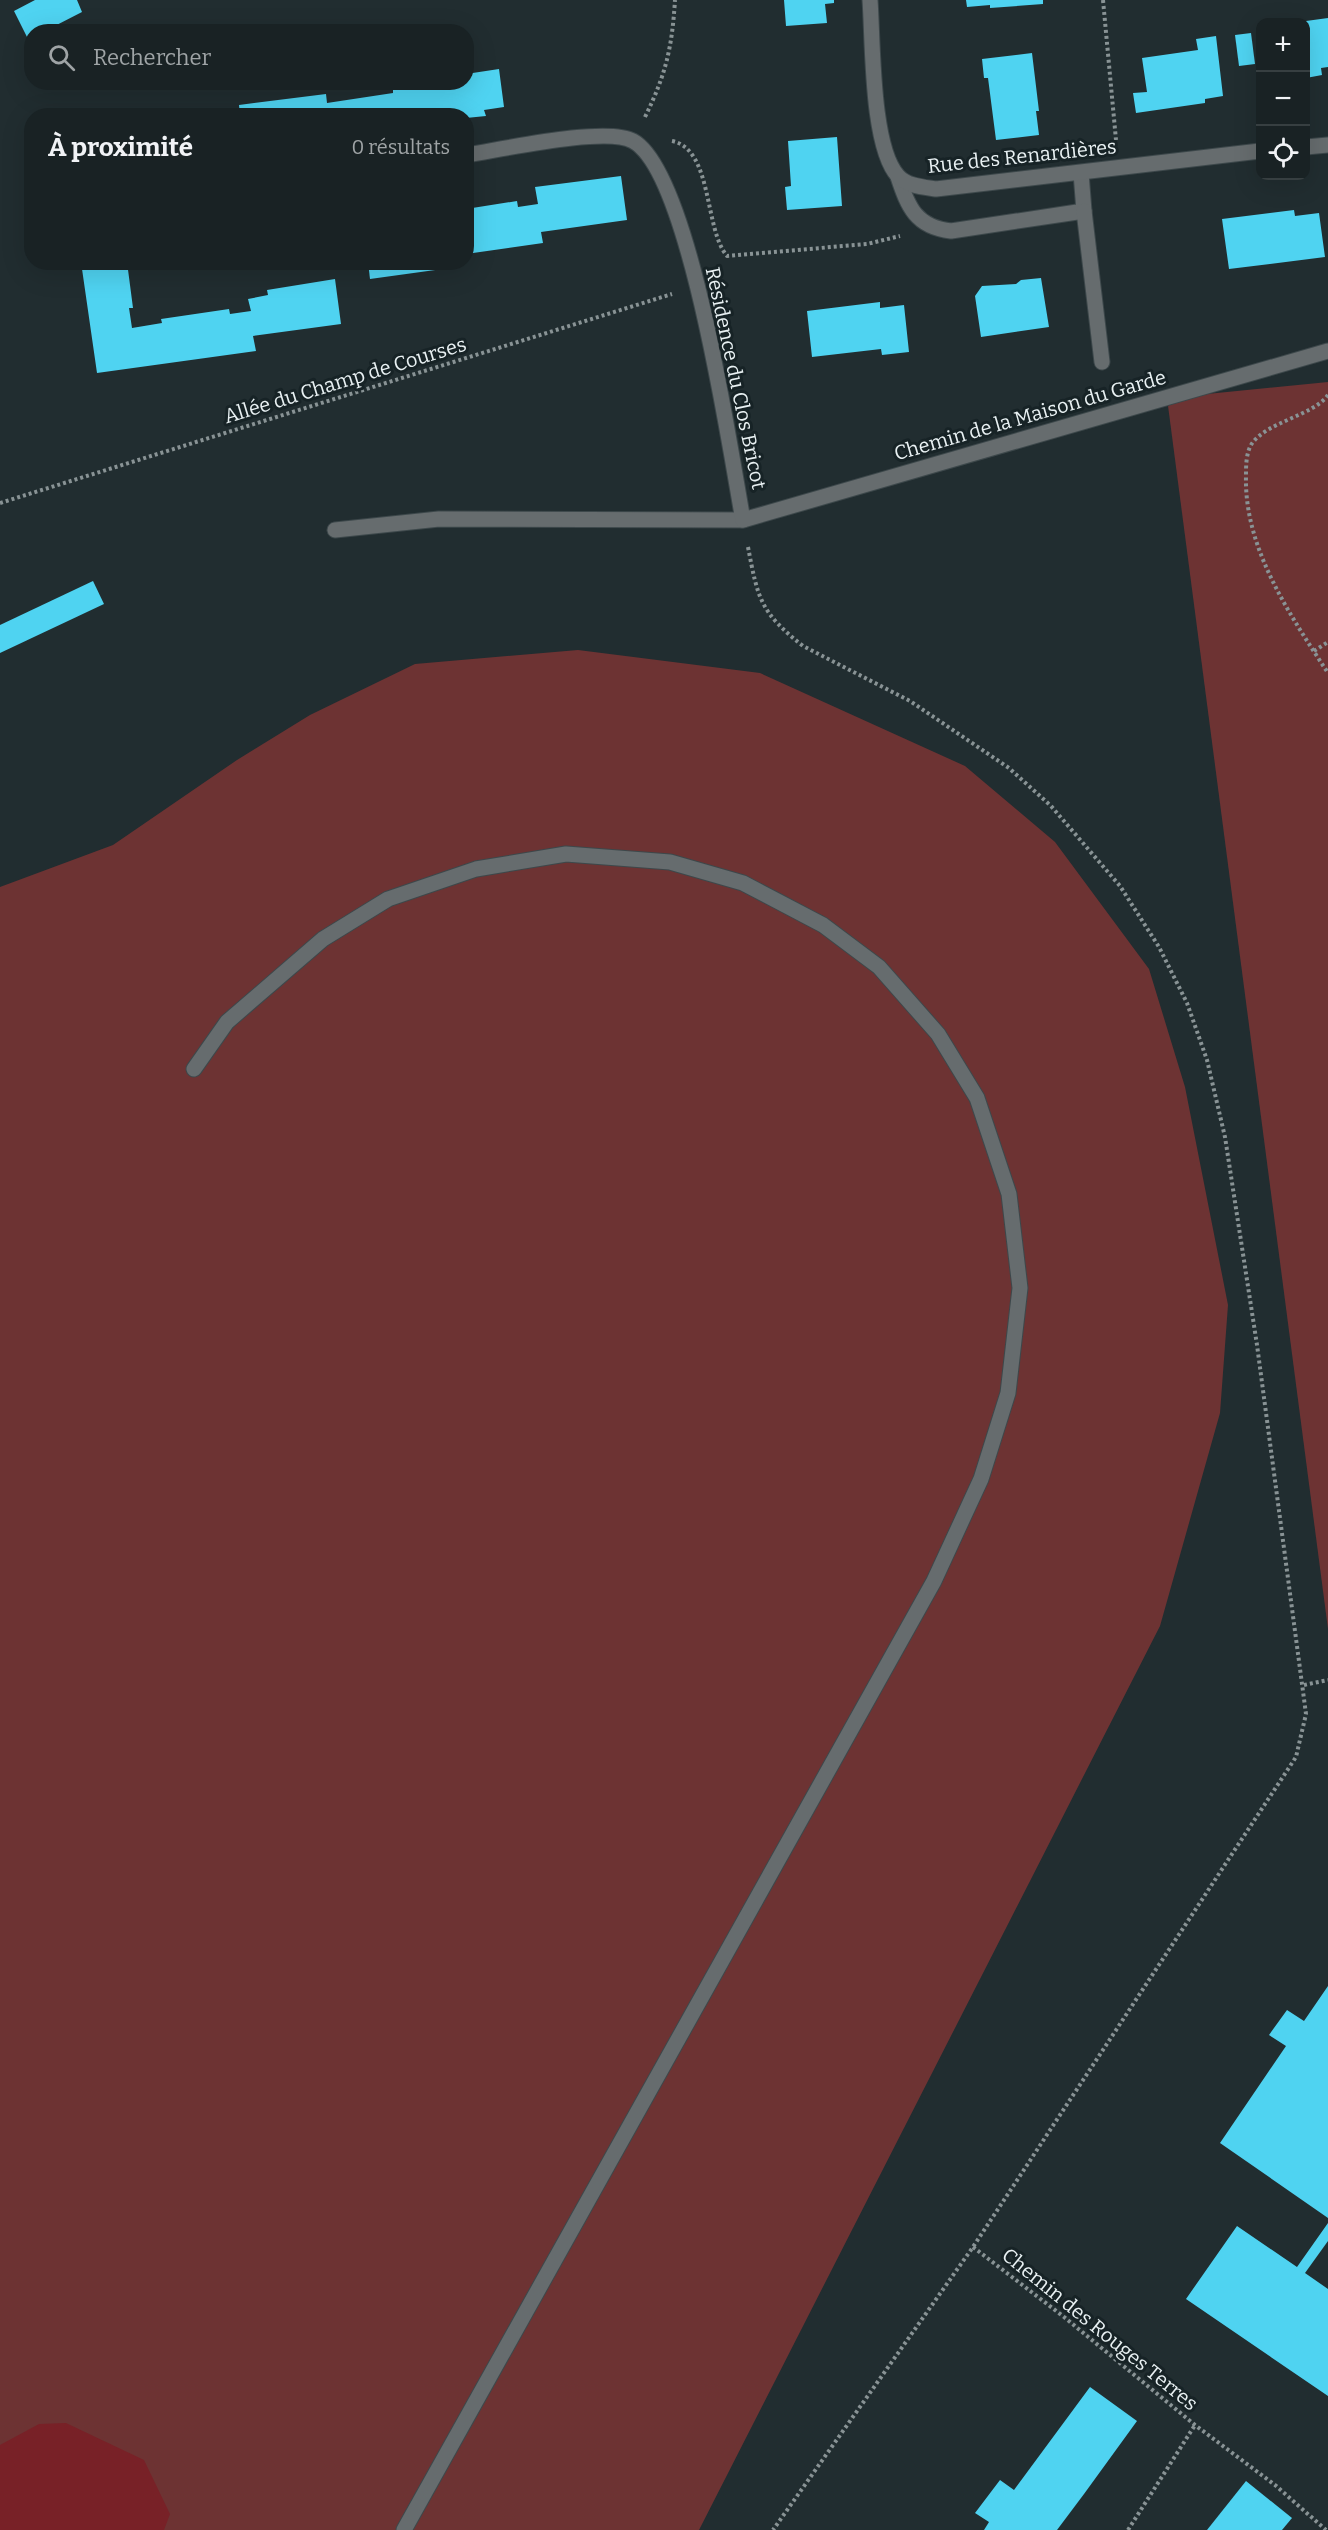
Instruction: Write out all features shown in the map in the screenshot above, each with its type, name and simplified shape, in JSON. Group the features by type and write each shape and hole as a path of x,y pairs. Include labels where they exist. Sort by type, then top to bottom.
{"street":[{"path":"870,0 880,134 887,159 898,177 906,202 918,218 933,229 951,231 1084,211"},
{"path":"474,154 604,135 637,144"},
{"name":"Résidence du Clos Bricot","path":"637,144 653,160 668,193 699,286 743,520"},
{"path":"1310,147 1328,145"},
{"name":"Rue des Renardières","path":"898,177 917,186 936,189 1256,151"},
{"path":"1081,173 1102,362"},
{"name":"Chemin de la Maison du Garde","path":"336,530 439,519 743,520 1328,351"},
{"path":"194,1069 227,1022 323,939 388,899 476,869 566,854 670,862 743,883 824,925 879,967 938,1034 977,1098 1009,1194 1020,1288 1008,1394 981,1479 929,1591 404,2530"}],"path":[{"path":"637,144 665,73 672,42 675,0"},
{"path":"1103,0 1118,167"},
{"path":"637,144 663,139 678,142 690,152 708,199 716,239 727,256 867,244 933,229"},
{"name":"Allée du Champ de Courses","path":"0,503 699,286"},
{"path":"1328,395 1263,434 1252,444 1246,463 1245,498 1259,549 1289,614 1328,673"},
{"path":"743,520 756,593 766,611 777,624 803,646 929,713 1009,768 1043,799 1120,886 1159,947 1187,1003 1207,1060 1225,1137 1304,1685 1306,1714 1296,1757 973,2247 773,2530"},
{"path":"1314,651 1328,642"},
{"path":"1304,1685 1328,1680"},
{"name":"Chemin des Rouges Terres","path":"973,2247 1064,2317 1195,2425 1128,2530"},
{"path":"1195,2425 1275,2485 1326,2530"}],"shaded area":[{"path":"1328,382 1328,1629 1167,398"},
{"path":"578,650 760,673 965,766 1055,842 1149,969 1185,1087 1228,1305 1220,1413 1160,1626 699,2530 0,2530 0,887 113,845 237,760 310,715 415,664"},
{"path":"66,2423 144,2460 170,2514 164,2530 0,2530 0,2445 39,2424"}],"building":[{"path":"35,0 77,0 82,12 59,24 24,24 24,31 14,11"},
{"path":"784,0 834,0 834,3 825,4 827,23 786,26"},
{"path":"966,0 1043,0 1043,4 990,8 990,5 967,7"},
{"path":"1328,18 1328,67 1321,68 1322,75 1310,77 1310,72 1310,20"},
{"path":"1251,33 1255,64 1239,66 1235,35"},
{"path":"1216,36 1223,96 1205,99 1205,103 1136,113 1133,93 1147,92 1142,58 1198,50 1196,39"},
{"path":"1032,53 1039,111 1036,111 1039,135 996,140 988,78 984,78 982,59"},
{"path":"499,69 504,107 484,110 486,116 474,117 474,108 239,108 239,105 326,94 327,103 393,93 393,90 474,90 474,73"},
{"path":"837,137 842,206 787,210 785,187 791,186 788,141"},
{"path":"621,176 627,220 541,232 543,243 474,253 474,208 517,201 518,207 538,204 535,187"},
{"path":"1294,210 1295,216 1319,213 1325,257 1229,269 1222,219"},
{"path":"82,270 128,270 133,308 129,308 132,328 162,323 161,319 229,309 230,314 251,311 248,299 268,295 267,290 335,279 341,324 253,336 256,351 97,373"},
{"path":"369,270 435,270 370,279"},
{"path":"1041,278 1049,327 981,337 975,296 982,286 1016,284 1021,280"},
{"path":"880,302 880,308 904,305 909,352 882,355 881,349 812,357 807,311"},
{"path":"93,581 104,604 0,653 0,625"},
{"path":"1328,1986 1328,2218 1220,2143 1286,2046 1269,2035 1287,2010 1304,2021"},
{"path":"1328,2223 1328,2241 1305,2273 1328,2289 1328,2396 1186,2299 1237,2226 1297,2267"},
{"path":"1090,2387 1137,2421 1084,2494 1057,2530 984,2530 989,2522 975,2513 1000,2480 1014,2490"},
{"path":"1246,2481 1292,2518 1282,2530 1207,2530"}]}
